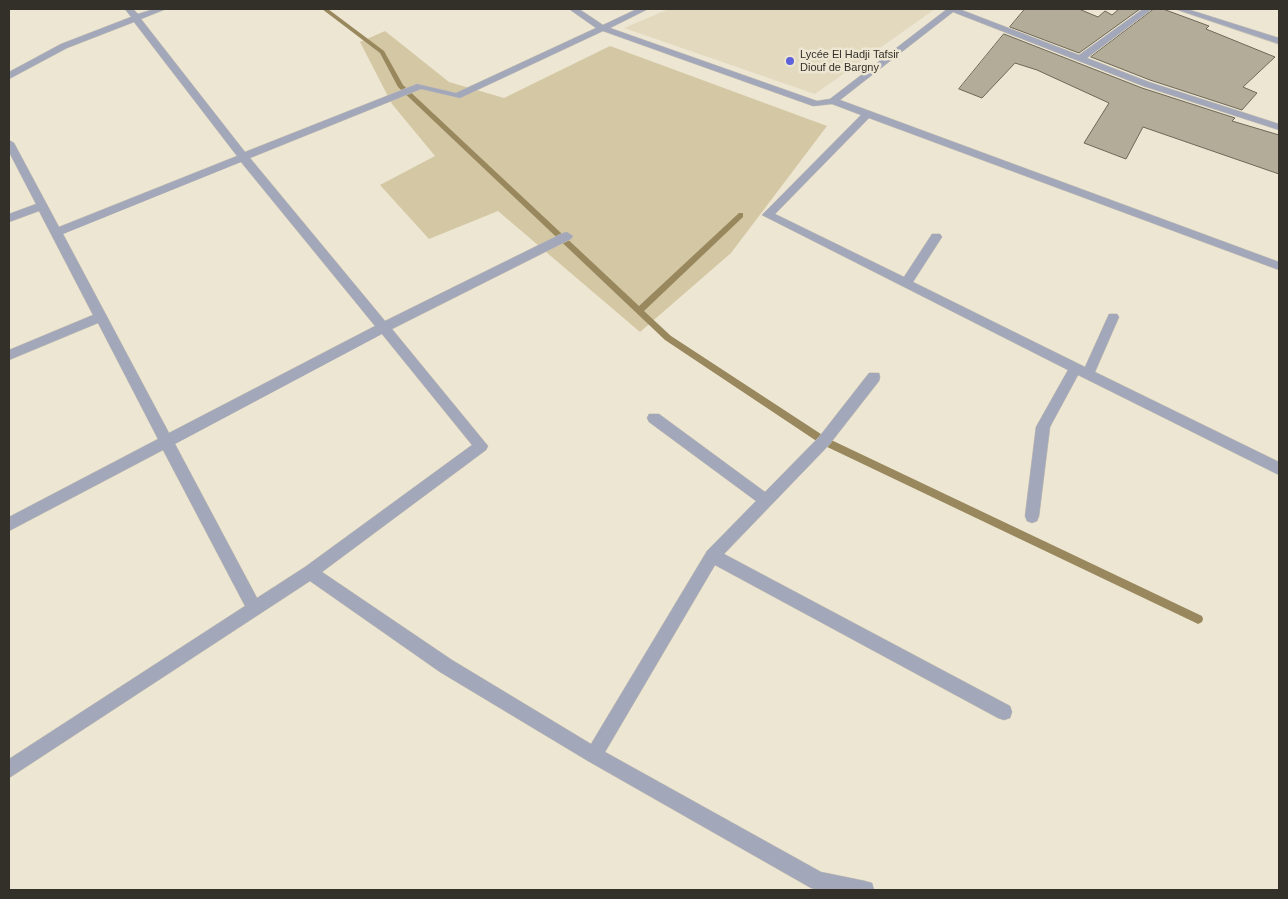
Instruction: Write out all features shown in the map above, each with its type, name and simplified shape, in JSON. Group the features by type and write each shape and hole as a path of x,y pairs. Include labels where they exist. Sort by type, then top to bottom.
{"street":[{"path":"9,76 44,55 133,13 162,9"},
{"path":"573,9 602,28 814,104 833,102 1279,266"},
{"path":"56,232 420,86 457,96 644,9"},
{"path":"833,102 952,9 1146,84 1279,127"},
{"path":"1079,59 1148,9"},
{"path":"1179,9 1279,41"},
{"path":"9,769 310,572 481,446 243,157 133,13"},
{"path":"867,114 768,215 1279,469"},
{"path":"9,144 254,608"},
{"path":"9,218 42,206"},
{"path":"9,524 167,443 383,328 568,236"},
{"path":"906,284 936,237"},
{"path":"9,355 100,317"},
{"path":"1032,516 1043,427 1082,371 1113,317"},
{"path":"594,755 712,556 824,441 874,377"},
{"path":"654,418 766,501"},
{"path":"712,556 1004,712"},
{"path":"310,572 446,666 594,755 818,881 865,890"}],"shaded area":[{"name":"Lycée El Hadji Tafsir Diouf de Bargny","path":"669,9 935,9 815,94 624,28"},
{"path":"385,31 449,82 504,98 610,46 827,126 731,253 640,332 498,211 429,239 380,185 435,156 392,104 360,42"}],"building":[{"path":"1025,9 1079,9 1098,17 1105,11 1112,15 1119,9 1140,9 1079,53 1010,27"},
{"path":"1154,9 1163,9 1209,26 1206,29 1275,57 1243,87 1257,93 1242,110 1150,80 1091,57"},
{"path":"1004,34 1142,88 1235,118 1232,121 1279,135 1279,174 1143,127 1126,159 1084,143 1109,103 1037,70 1015,63 982,98 959,89"}],"waterway":[{"path":"325,9 382,52 400,86 639,311"},
{"path":"639,311 741,215"},
{"path":"639,311 668,338 824,441 1198,619"}],"place":[{"name":"Lycée El Hadji Tafsir Diouf de Bargny","path":"790,61"}]}
